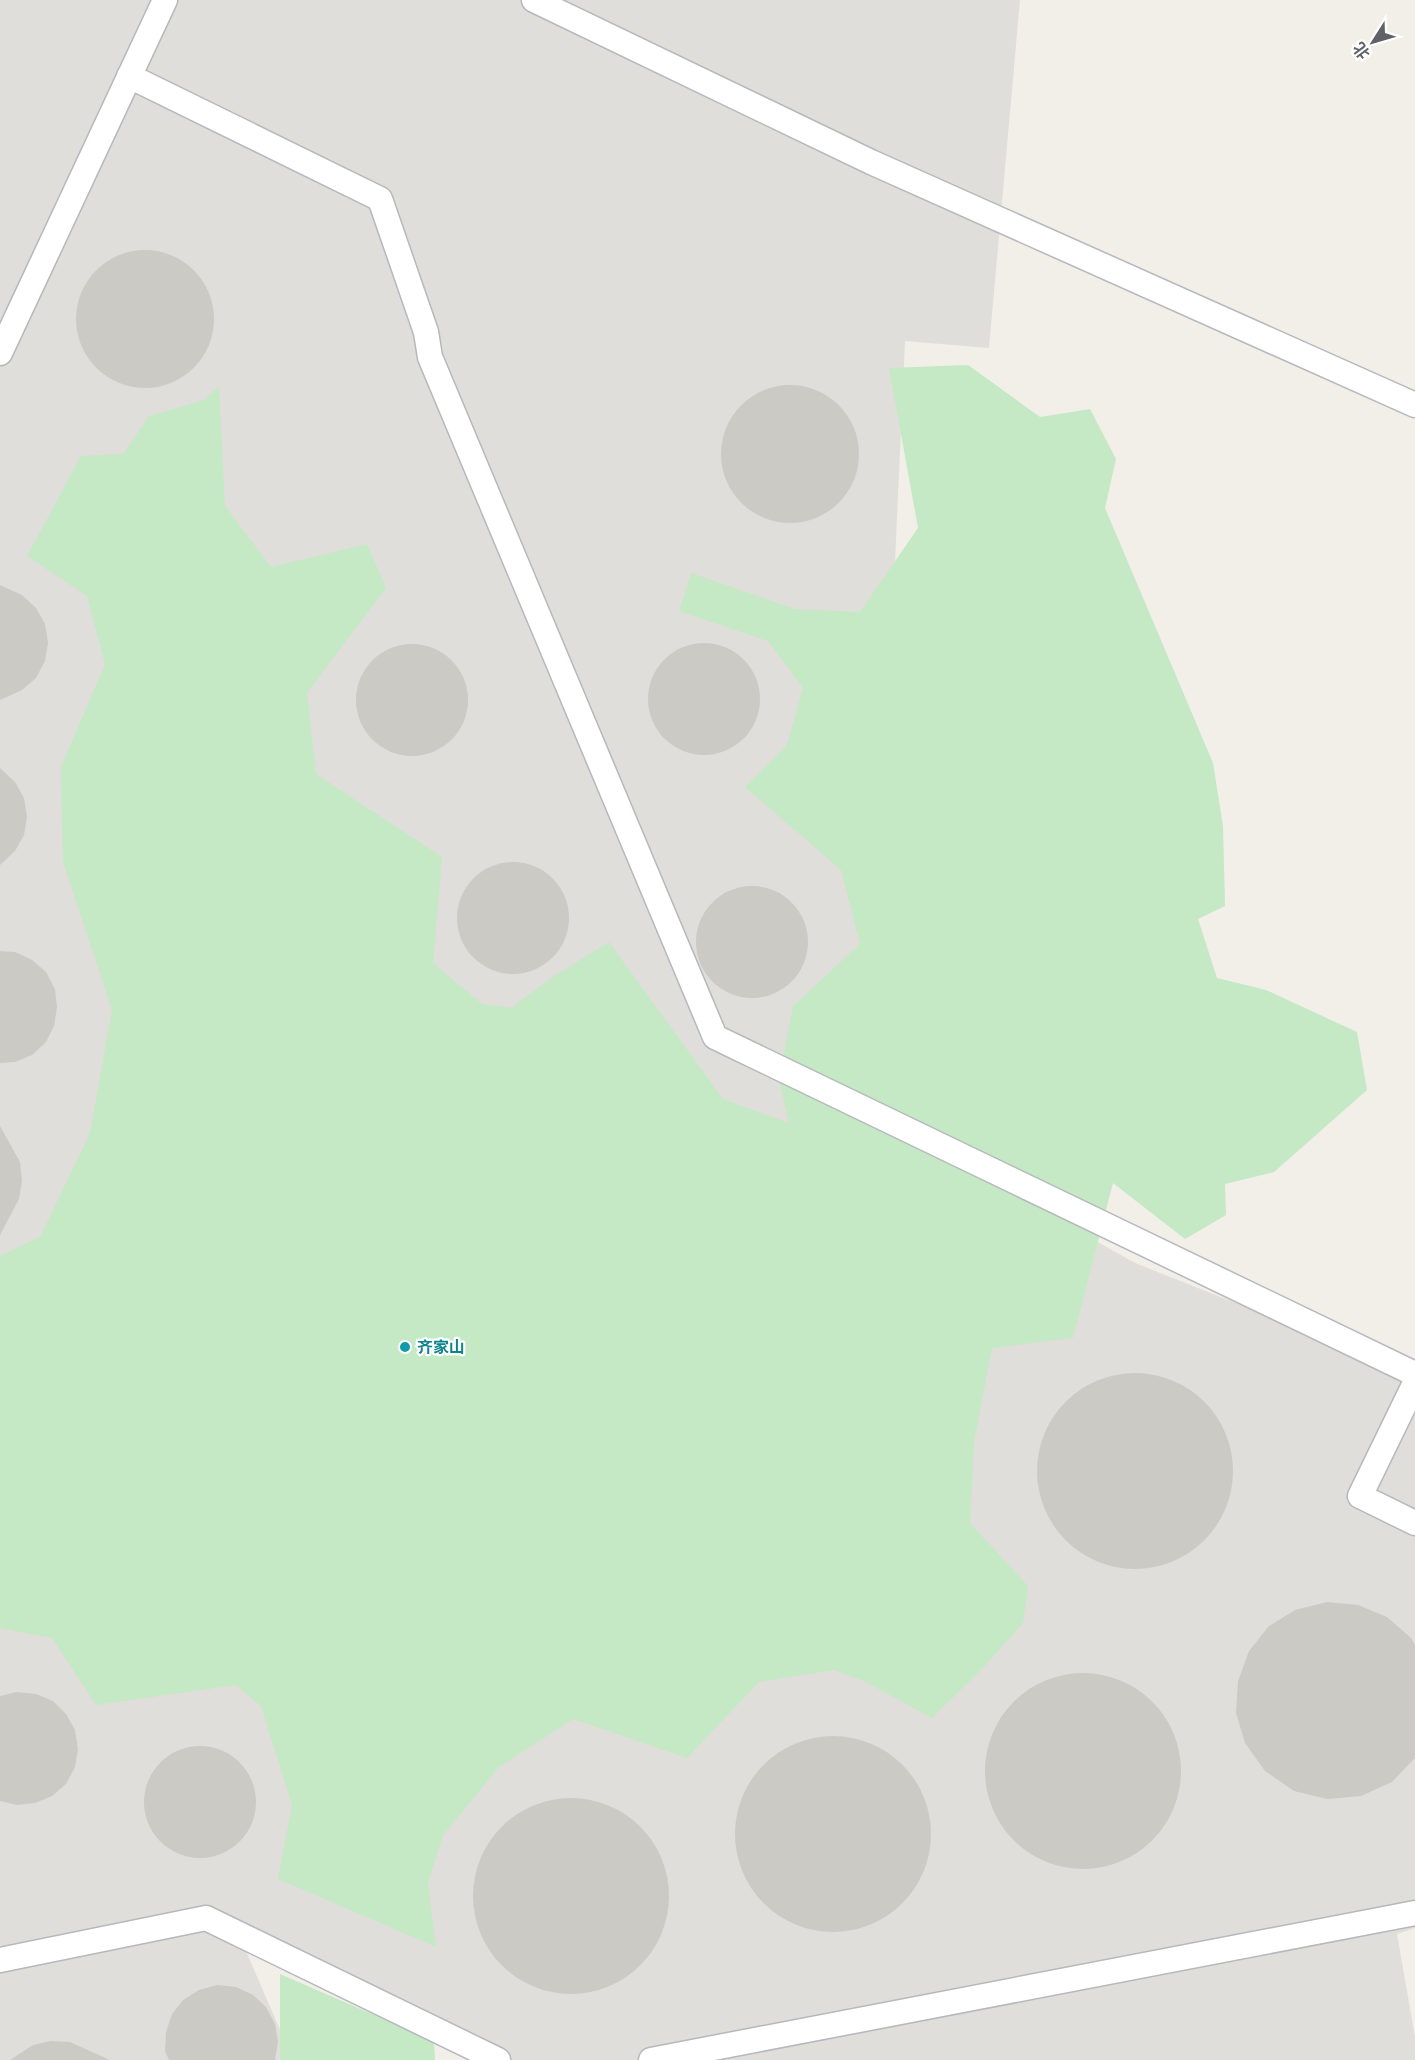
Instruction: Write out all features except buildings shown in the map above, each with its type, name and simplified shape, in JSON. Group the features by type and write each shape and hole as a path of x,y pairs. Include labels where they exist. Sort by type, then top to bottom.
{"lane":[{"path":"0,353 165,0"},
{"path":"534,0 871,162 1414,399"},
{"path":"129,76 380,199 426,332 430,357 716,1037 1415,1374"},
{"path":"1415,1383 1360,1496 1415,1523"},
{"path":"651,2060 1415,1913"},
{"path":"0,1960 206,1918 498,2060"}],"shaded area":[{"path":"0,0 1020,0 989,348 905,341 870,1114 1135,1263 1415,1374 1415,1928 1397,1934 1415,2037 1415,2060 479,2060 243,1944 293,2060 0,2060"}],"green space":[{"path":"968,365 1040,417 1090,409 1116,459 1105,508 1213,763 1223,826 1225,906 1198,919 1217,978 1266,990 1357,1032 1367,1090 1274,1172 1225,1184 1226,1215 1185,1239 1113,1183 1073,1338 992,1348 974,1442 970,1523 1028,1586 1023,1623 983,1668 932,1718 864,1681 834,1670 759,1682 687,1758 573,1719 499,1767 443,1835 428,1883 436,1947 278,1879 292,1805 261,1706 235,1685 96,1705 52,1638 0,1628 0,1256 40,1237 90,1133 112,1010 63,862 61,767 105,664 87,596 27,556 81,456 123,454 149,416 204,400 219,386 225,506 271,567 367,544 386,588 307,693 316,774 442,857 433,963 482,1004 511,1008 551,978 609,942 723,1099 789,1123 779,1080 793,1006 860,944 841,870 745,787 787,745 803,688 768,641 679,611 691,573 795,609 860,612 918,528 889,368"},
{"path":"280,1974 434,2041 435,2060 280,2060"}],"place":[{"name":"齐家山","path":"405,1347"}]}
